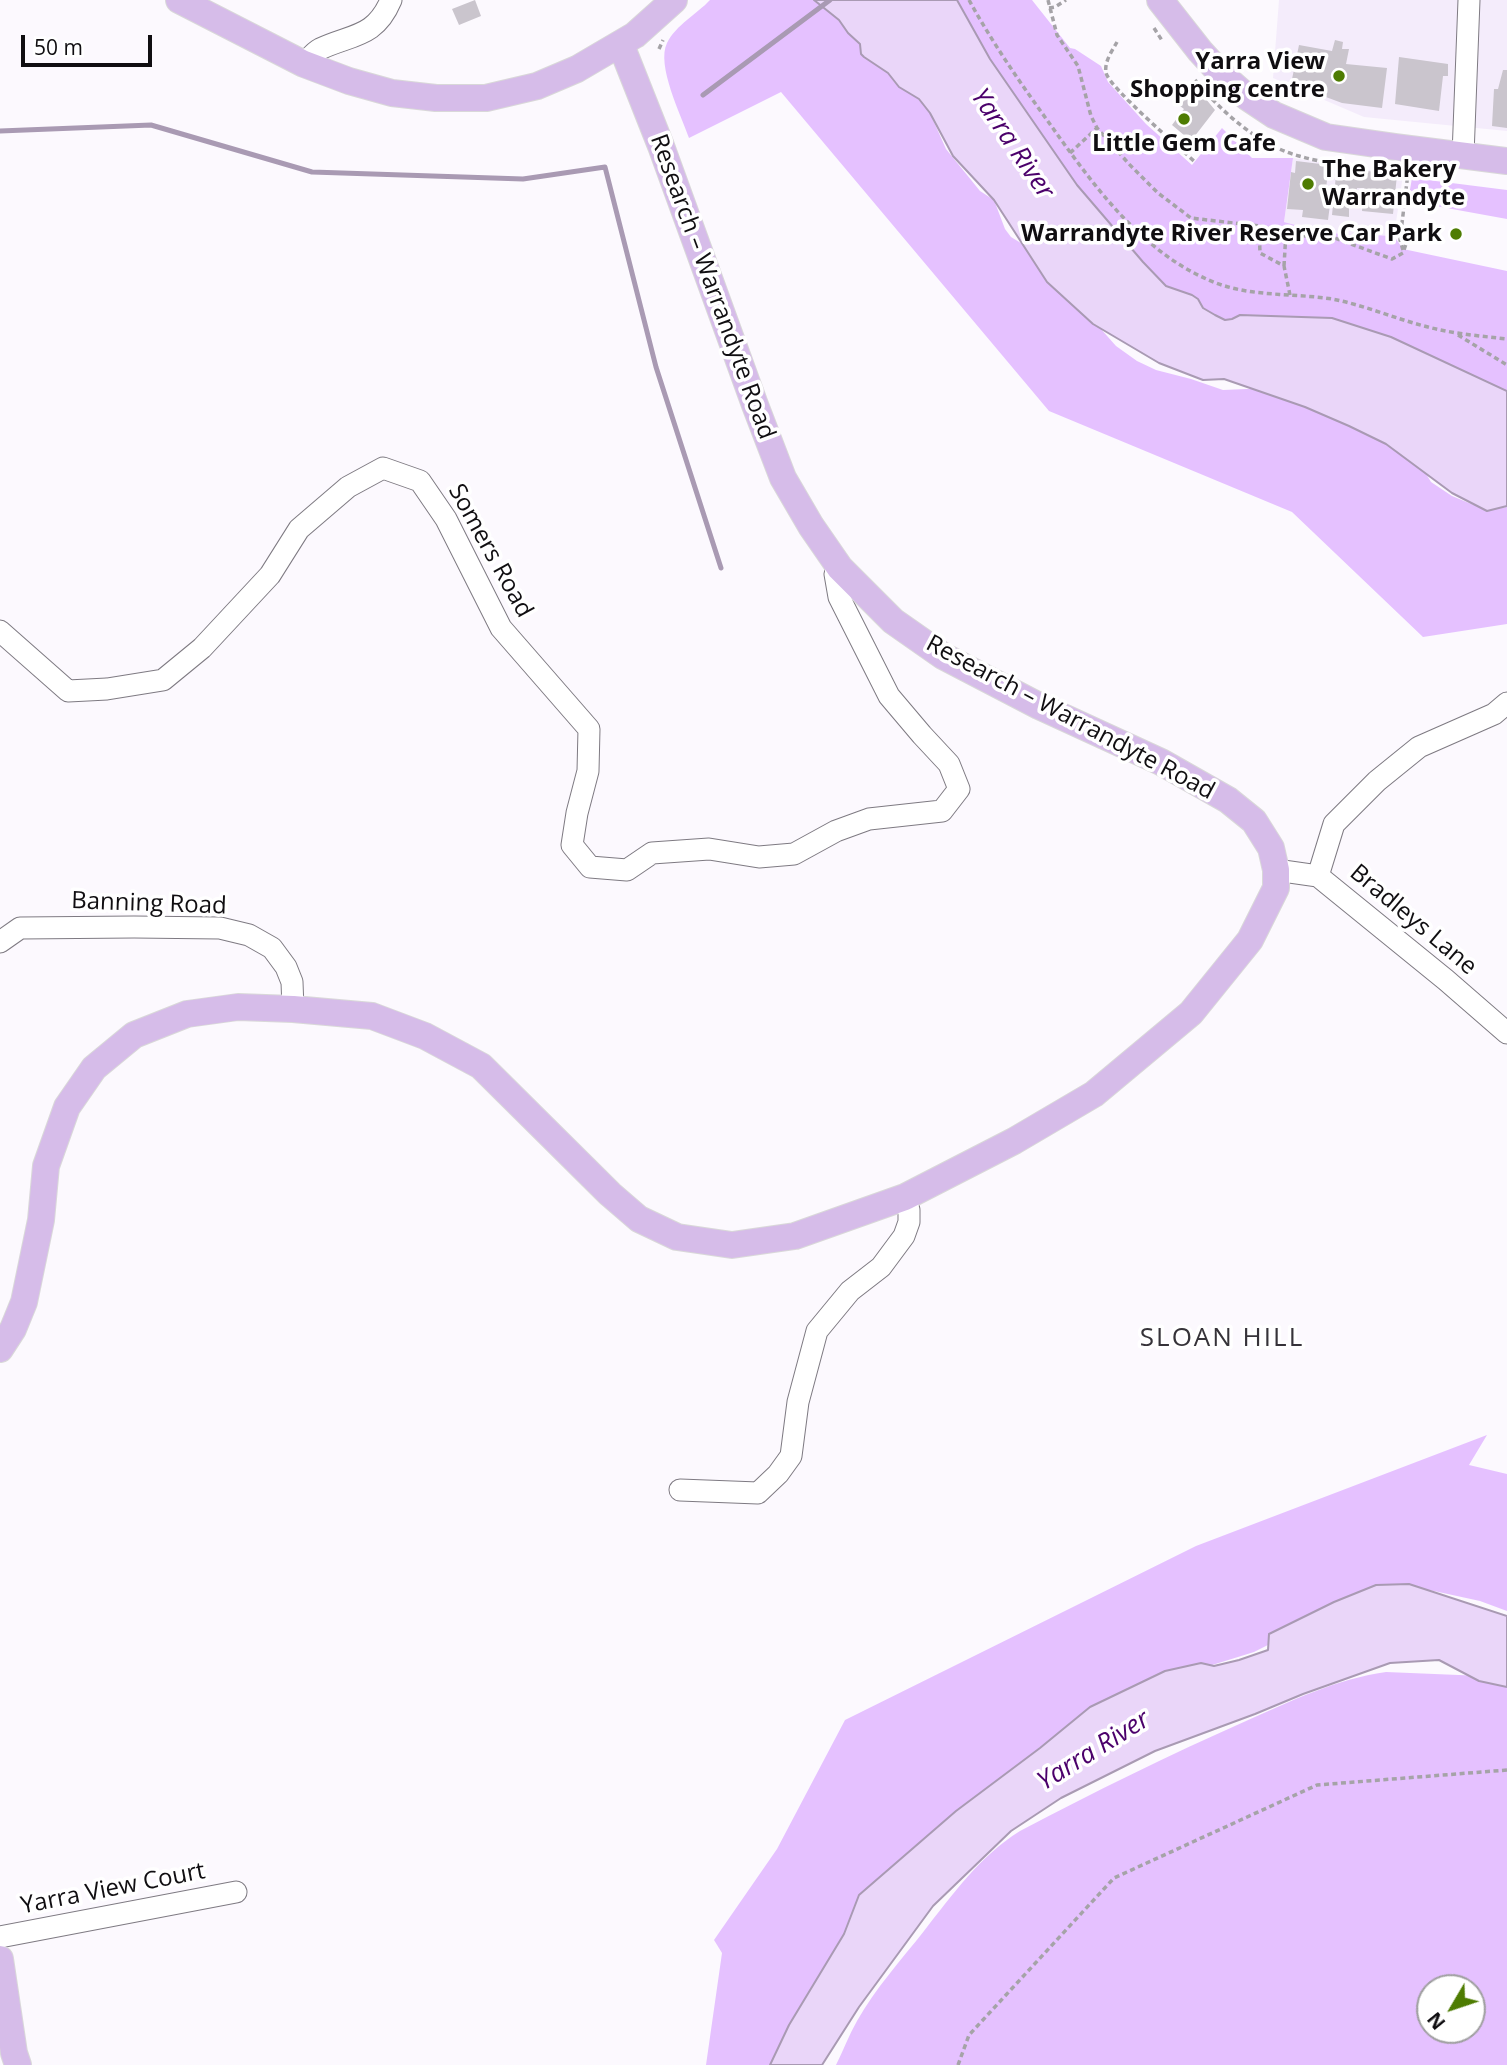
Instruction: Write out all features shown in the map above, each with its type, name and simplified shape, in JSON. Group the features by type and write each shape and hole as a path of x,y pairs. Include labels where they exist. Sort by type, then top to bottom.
{"main road":[{"path":"179,0 304,64 349,81 393,93 436,98 486,99 537,86 578,69 635,35 674,0"},
{"path":"1160,0 1222,75 1247,97 1274,115 1326,137 1507,161"},
{"name":"Research – Warrandyte Road","path":"621,45 783,478 840,568 893,621 943,656 1039,706 1161,762 1228,800 1254,821 1271,848 1276,870"},
{"path":"0,1349 13,1329 24,1302 41,1220 46,1166 67,1107 94,1068 134,1035 187,1014 238,1007 372,1016 425,1036 481,1066 610,1194 639,1219 677,1237 732,1245 794,1236 905,1198 1014,1141 1094,1094 1191,1013 1250,940 1276,888 1276,870"},
{"path":"0,1959 18,2065"}],"street":[{"path":"304,64 319,50 363,34 378,23 391,0"},
{"path":"1463,155 1469,0"},
{"name":"Somers Road","path":"0,631 68,691 107,689 163,680 202,648 270,575 299,529 348,487 383,468 420,481 446,519 501,628 589,729 588,771 572,845 590,867 627,870 652,853 709,849 759,858 794,854 836,831 869,819 942,811 959,789 949,764 889,696 839,597 835,574 840,568"},
{"path":"1318,876 1334,824 1377,781 1419,747 1494,714 1507,703"},
{"name":"Bradleys Lane","path":"1276,870 1318,876 1507,1033"},
{"name":"Banning Road","path":"0,942 20,928 220,928 249,935 272,948 286,967 292,982 293,1009"},
{"path":"680,1490 758,1493 778,1474 791,1456 798,1402 817,1331 850,1292 881,1267 904,1236 909,1222 905,1198"},
{"name":"Yarra View Court","path":"0,1937 236,1892"}],"path":[{"path":"969,0 1009,68 1094,186 1148,241 1187,269 1218,283 1255,292 1332,299 1457,334 1507,339"},
{"path":"1048,0 1058,34 1078,66 1091,116 1097,128 1158,193 1191,218 1259,226 1305,236 1329,236 1392,259 1404,253 1411,229"},
{"path":"1049,8 1066,0"},
{"path":"1117,42 1107,61 1106,74 1115,86 1195,162"},
{"path":"1070,153 1097,128"},
{"path":"1404,253 1400,240 1408,173"},
{"path":"1259,226 1260,253 1283,266"},
{"path":"1286,232 1283,266 1291,296"},
{"path":"1457,334 1507,365"},
{"path":"958,2065 969,2035 1114,1878 1317,1786 1507,1770"}],"shaded area":[{"path":"710,0 814,0 839,20 860,44 861,54 919,99 930,113 946,149 980,191 994,200 1005,229 1011,237 1029,248 1116,346 1137,361 1156,370 1223,390 1270,388 1413,456 1431,482 1452,496 1486,510 1507,507 1507,624 1423,637 1292,512 1049,411 781,92 689,138 667,77 664,52 676,31"},
{"path":"957,0 1032,0 1070,48 1101,66 1108,82 1146,124 1192,165 1222,128 1252,158 1293,158 1284,222 1326,233 1394,236 1403,249 1507,271 1507,391 1391,337 1332,318 1240,315 1225,320 1203,308 1192,295 1166,286 1077,185 990,59"},
{"path":"1279,0 1507,0 1507,131 1364,117 1273,78"},
{"path":"1293,158 1403,175 1394,236 1326,233 1284,222"},
{"path":"1412,178 1507,190 1507,219 1408,201"},
{"path":"1487,1435 1469,1465 1507,1474 1507,1611 1480,1601 1434,1591 1387,1585 1254,1652 1149,1681 780,2065 706,2065 722,1953 714,1940 777,1849 845,1720 1196,1546"},
{"path":"1386,1672 1507,1677 1507,2065 836,2065 857,2021 880,1986 968,1876 1006,1841 1020,1831 1160,1760 1280,1706 1349,1680"}],"water":[{"name":"Yarra River","path":"814,0 957,0 990,59 1077,185 1166,286 1192,295 1203,308 1215,315 1225,320 1240,315 1332,318 1391,337 1507,391 1507,506 1487,511 1452,493 1386,444 1349,426 1305,407 1224,379 1203,380 1159,363 1093,324 1047,282 994,200 953,156 930,113 919,99 899,87 888,73 864,57 860,44 839,20"},
{"name":"Yarra River","path":"1409,1584 1507,1616 1507,1687 1479,1681 1439,1660 1390,1663 1155,1751 1061,1798 1011,1831 933,1906 859,2007 822,2065 770,2065 789,2025 844,1934 859,1895 956,1811 1090,1707 1165,1671 1201,1663 1214,1666 1268,1650 1269,1634 1376,1585"}],"building":[{"path":"475,0 481,16 459,25 452,9"},
{"name":"Yarra View Shopping centre","path":"1335,40 1343,42 1342,49 1349,49 1346,64 1387,68 1382,108 1342,103 1291,84 1299,45 1332,51"},
{"path":"1399,57 1448,64 1448,76 1443,76 1439,111 1395,104"},
{"path":"1503,70 1507,70 1507,128 1492,126 1494,89 1498,89"},
{"path":"1195,86 1215,110 1191,141 1172,125 1184,109 1180,106"},
{"name":"The Bakery Warrandyte","path":"1296,161 1329,165 1325,196 1331,197 1328,220 1302,217 1303,210 1287,209 1291,172 1295,173"},
{"path":"1346,168 1397,175 1393,214 1362,211 1364,188 1357,188 1356,202 1349,201 1349,217 1332,215 1336,175 1345,176"}],"waterway":[{"path":"703,95 830,0"},
{"path":"0,131 151,125 312,172 523,179 605,167 656,367 721,568"}],"place":[{"name":"Yarra View Shopping centre","path":"1339,76"},
{"name":"Little Gem Cafe","path":"1184,119"},
{"name":"The Bakery Warrandyte","path":"1308,184"},
{"name":"Warrandyte River Reserve Car Park","path":"1456,234"}],"district":[{"name":"SLOAN HILL","path":"1222,1339"}]}
